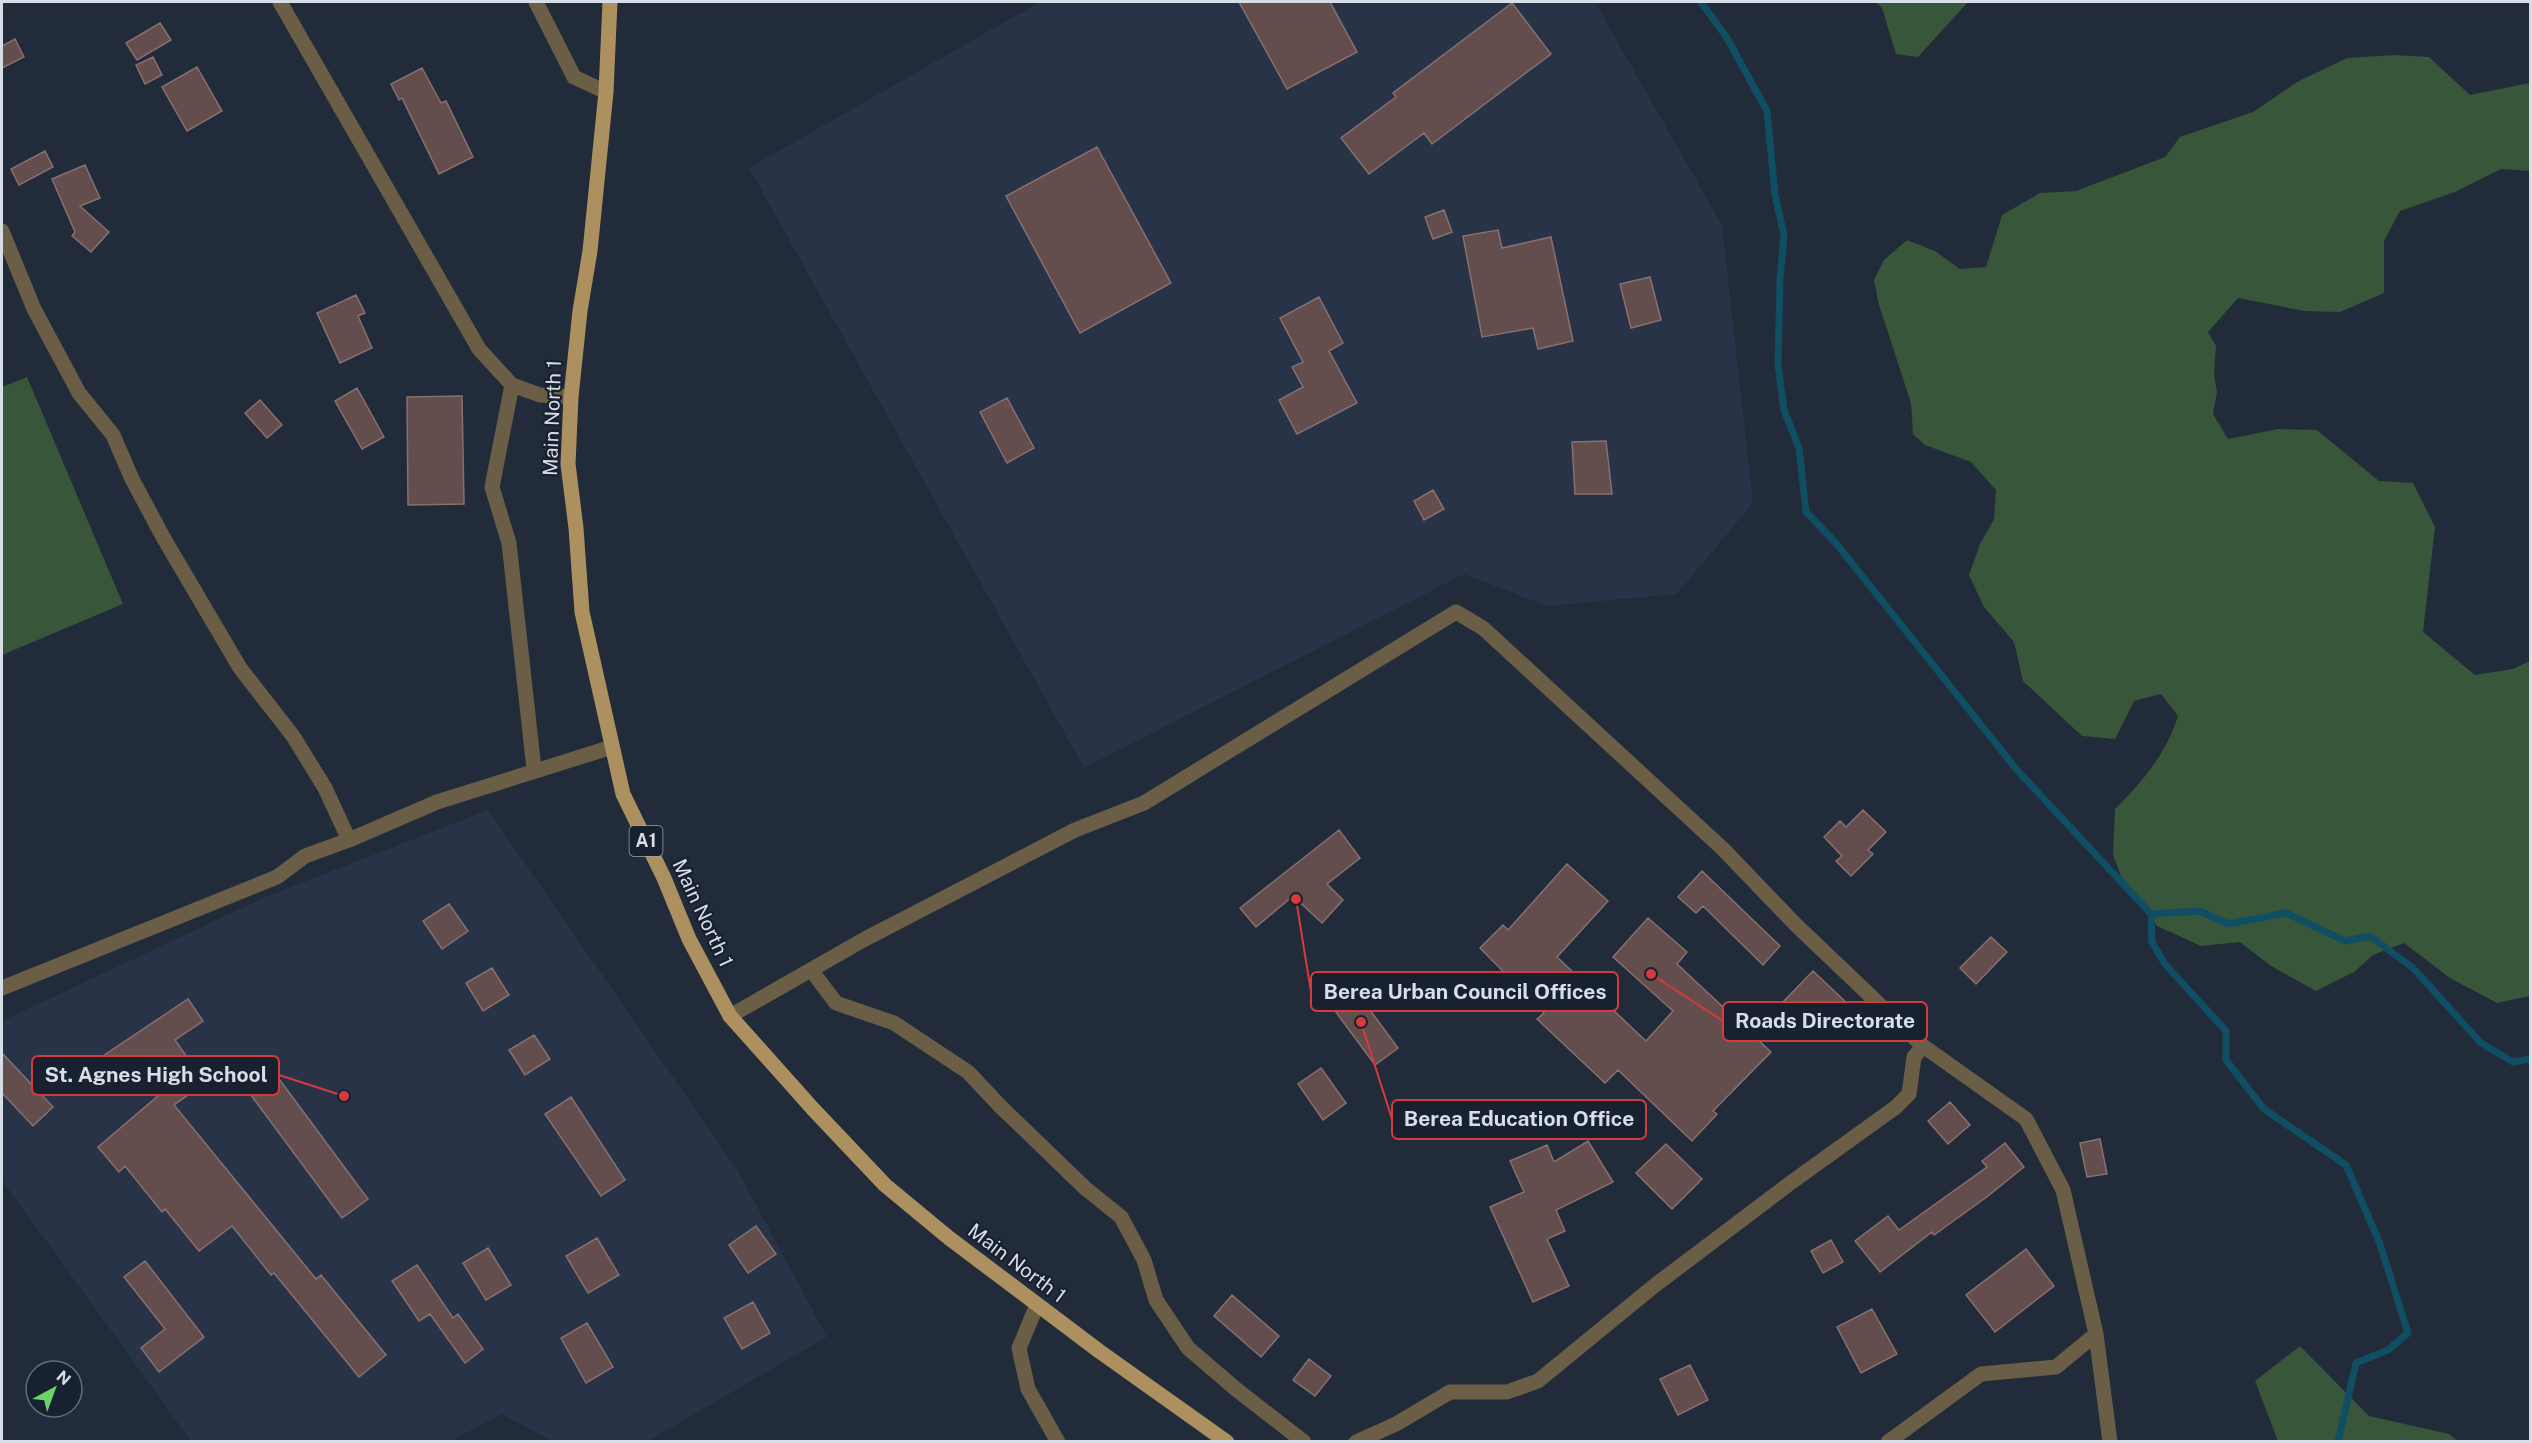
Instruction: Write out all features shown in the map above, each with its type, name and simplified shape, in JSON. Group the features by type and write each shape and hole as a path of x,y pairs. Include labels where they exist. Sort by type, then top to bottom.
{"main road":[{"name":"Main North 1","path":"610,2 606,92 590,251 580,311 571,397 568,464 576,528 582,612 623,794 664,878 689,939 730,1016 813,1109 885,1185 1037,1305 1227,1442"}],"street":[{"path":"280,2 479,350 512,385 540,395 571,397"},
{"path":"536,2 574,77 606,92"},
{"path":"2,231 34,309 79,393 113,435 132,479 163,537 234,658 293,736 325,788 349,840"},
{"path":"512,385 492,487 509,543 534,770"},
{"path":"730,1016 865,939 1075,830 1144,803 1456,612 1484,628 1724,849 1795,924 1923,1046 2026,1119 2063,1190 2096,1334 2110,1442"},
{"path":"2,988 277,877 305,856 349,840 437,802 612,747"},
{"path":"811,970 837,1004 894,1023 968,1072 999,1106 1085,1188 1122,1217 1144,1260 1156,1300 1188,1348 1304,1442"},
{"path":"1356,1442 1396,1424 1450,1392 1507,1392 1538,1381 1690,1259 1896,1107 1909,1094 1914,1057 1923,1046"},
{"path":"1037,1305 1019,1348 1028,1389 1058,1442"},
{"path":"1888,1442 1981,1374 2056,1367 2096,1334"}],"shaded area":[{"path":"1040,2 1595,2 1722,225 1753,503 1677,594 1547,606 1464,574 1084,768 749,168"},
{"path":"488,810 738,1171 827,1337 648,1441 552,1441 502,1414 451,1441 191,1441 2,1180 2,1021 263,898"}],"green space":[{"path":"1876,2 1968,2 1918,57 1896,54 1882,8"},
{"path":"2395,55 2429,57 2470,95 2530,83 2530,171 2501,169 2455,192 2400,211 2384,241 2384,293 2340,312 2304,311 2238,298 2208,332 2216,346 2214,374 2217,392 2213,414 2228,439 2278,429 2317,430 2379,481 2413,483 2435,527 2423,632 2475,675 2513,669 2530,661 2530,996 2497,1003 2450,978 2404,943 2373,955 2354,972 2316,991 2271,966 2240,942 2201,946 2157,926 2142,900 2123,881 2113,855 2115,809 2135,788 2160,755 2178,716 2161,694 2134,701 2115,739 2082,736 2023,681 2014,642 1984,607 1969,575 1980,544 1994,519 1996,490 1971,462 1925,445 1913,434 1911,403 1879,305 1874,280 1884,260 1907,240 1935,251 1960,269 1986,267 2002,215 2040,193 2076,191 2165,157 2180,137 2253,112 2297,82 2347,58"},
{"path":"27,377 123,604 2,655 2,387"},
{"path":"2300,1346 2369,1416 2449,1434 2458,1441 2278,1441 2255,1381"}],"building":[{"path":"1239,2 1330,2 1357,52 1287,89"},
{"path":"1512,3 1551,54 1432,144 1424,133 1369,174 1341,138 1396,97 1393,93"},
{"path":"160,23 171,40 137,60 126,43"},
{"path":"15,39 24,57 2,68 2,46"},
{"path":"153,57 162,75 145,84 136,65"},
{"path":"197,67 222,111 187,131 162,87"},
{"path":"422,68 441,103 446,101 473,157 439,174 402,98 399,100 391,84"},
{"path":"1097,147 1171,283 1080,333 1006,196"},
{"path":"45,151 53,167 19,185 11,169"},
{"path":"85,165 100,198 80,206 109,232 91,252 72,236 75,232 52,179"},
{"path":"1444,210 1452,232 1433,239 1425,217"},
{"path":"1498,230 1502,248 1551,237 1573,341 1538,349 1533,328 1482,337 1463,236"},
{"path":"1650,277 1661,320 1631,328 1620,284"},
{"path":"356,295 365,313 358,316 372,348 340,363 317,313"},
{"path":"1319,297 1343,343 1329,351 1357,403 1297,434 1279,400 1303,387 1292,367 1303,362 1280,318"},
{"path":"357,388 384,437 362,449 335,401"},
{"path":"462,396 464,504 408,505 407,397"},
{"path":"1007,398 1034,448 1007,463 980,412"},
{"path":"260,400 282,425 267,438 245,413"},
{"path":"1606,441 1612,494 1575,494 1572,442"},
{"path":"1433,490 1444,509 1424,520 1414,501"},
{"path":"1863,810 1886,832 1868,850 1873,854 1851,876 1836,861 1842,856 1824,837 1840,821 1846,827"},
{"path":"1339,830 1360,858 1327,884 1343,900 1322,923 1293,896 1256,927 1240,908"},
{"path":"1567,864 1608,901 1557,957 1646,1041 1673,1011 1613,957 1648,918 1687,952 1677,964 1771,1052 1713,1111 1717,1114 1692,1141 1618,1070 1605,1083 1537,1019 1544,1013 1480,948 1503,925 1508,930"},
{"path":"1702,871 1780,946 1763,965 1703,906 1696,913 1678,897"},
{"path":"449,904 468,931 442,949 423,921"},
{"path":"1991,937 2007,952 1976,984 1960,968"},
{"path":"492,968 509,995 483,1011 466,983"},
{"path":"1813,971 1852,1008 1822,1039 1783,1002"},
{"path":"1347,979 1398,1048 1375,1065 1324,996"},
{"path":"188,999 203,1021 175,1040 205,1083 174,1105 316,1279 321,1275 386,1355 359,1377 274,1273 271,1275 232,1226 199,1251 165,1209 162,1212 125,1166 119,1172 98,1147 159,1095 138,1065 112,1082 97,1060"},
{"path":"534,1035 550,1059 525,1075 509,1050"},
{"path":"2,1053 53,1107 33,1126 2,1093"},
{"path":"265,1060 368,1199 342,1218 239,1079"},
{"path":"1321,1068 1346,1103 1323,1120 1298,1084"},
{"path":"571,1097 625,1180 601,1196 545,1114"},
{"path":"1950,1102 1970,1125 1948,1144 1928,1121"},
{"path":"2100,1139 2107,1174 2087,1177 2080,1143"},
{"path":"1588,1141 1613,1182 1556,1210 1565,1231 1547,1239 1569,1286 1533,1302 1490,1207 1524,1192 1510,1161 1547,1145 1554,1162"},
{"path":"2005,1143 2024,1167 1988,1196 1934,1235 1932,1232 1880,1272 1855,1241 1888,1216 1899,1230 1987,1167 1982,1161"},
{"path":"1666,1144 1702,1179 1672,1209 1636,1173"},
{"path":"756,1226 776,1254 748,1273 729,1245"},
{"path":"597,1238 619,1275 588,1293 566,1256"},
{"path":"1831,1240 1843,1262 1823,1273 1811,1251"},
{"path":"488,1248 511,1285 486,1300 463,1263"},
{"path":"2026,1249 2054,1286 1995,1332 1966,1295"},
{"path":"145,1261 204,1337 159,1372 141,1348 165,1329 124,1277"},
{"path":"417,1265 453,1318 458,1314 483,1349 465,1363 430,1314 419,1321 392,1281"},
{"path":"1232,1295 1279,1336 1261,1357 1214,1316"},
{"path":"753,1302 770,1333 742,1349 724,1318"},
{"path":"1872,1309 1897,1354 1861,1373 1837,1327"},
{"path":"587,1323 613,1367 586,1383 561,1338"},
{"path":"1309,1359 1331,1376 1315,1396 1293,1380"},
{"path":"1690,1365 1708,1400 1678,1415 1660,1379"}],"waterway":[{"path":"1701,2 1727,38 1767,111 1775,195 1784,235 1780,279 1778,365 1784,410 1799,448 1806,512 1835,542 2017,770 2151,914 2200,911 2228,924 2286,913 2345,941 2370,936 2413,968 2481,1043 2513,1062 2530,1059"},
{"path":"2151,914 2152,942 2165,964 2226,1031 2226,1060 2264,1109 2346,1165 2380,1244 2408,1333 2388,1350 2356,1363 2338,1442"}],"place":[{"name":"Berea Urban Council Offices","path":"1296,899"},
{"name":"Roads Directorate","path":"1651,974"},
{"name":"Berea Education Office","path":"1361,1022"},
{"name":"St. Agnes High School","path":"344,1096"}]}
